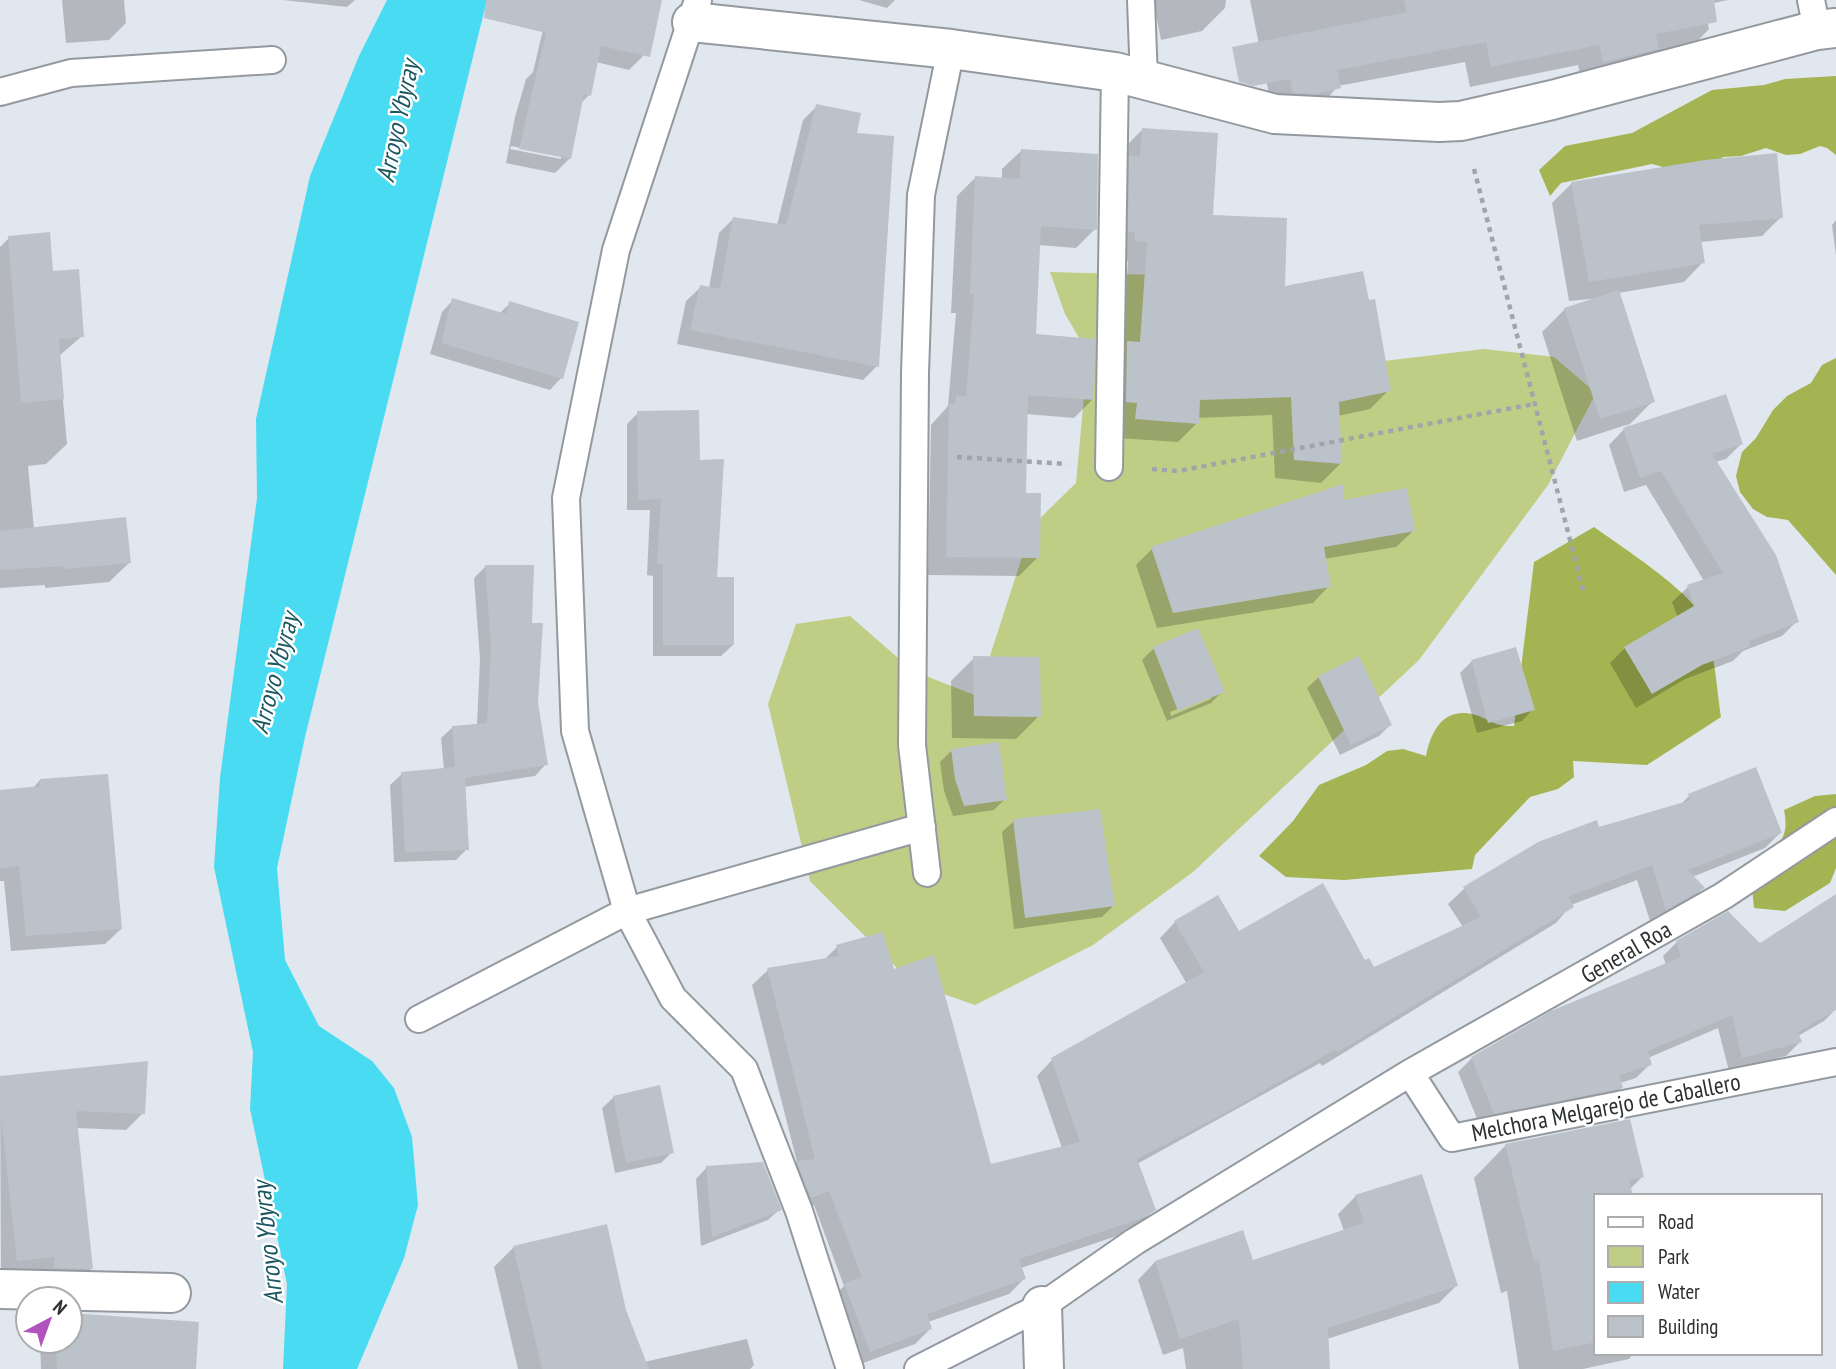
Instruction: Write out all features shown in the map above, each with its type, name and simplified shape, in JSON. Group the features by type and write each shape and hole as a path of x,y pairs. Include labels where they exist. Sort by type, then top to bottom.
{"street":[{"path":"695,11 1130,76 1275,114 1461,121 1821,20"},
{"path":"0,1289 171,1293"},
{"path":"1042,1306 1044,1369"}],"lane":[{"path":"1109,467 1130,76 1141,0"},
{"path":"695,11 616,250 566,498 575,731 627,911 673,999 744,1069 799,1211 850,1369"},
{"path":"927,873 912,745 914,454 921,195 951,49"},
{"path":"0,92 71,73 272,60"},
{"name":"General Roa","path":"918,1369 1042,1306 1134,1242 1410,1073 1723,896 1836,821"},
{"path":"419,1019 627,911 922,827"},
{"name":"Melchora Melgarejo de Caballero","path":"1410,1073 1452,1138 1836,1062"}],"path":[{"path":"1461,121 1583,590"},
{"path":"914,454 1178,471 1534,404"}],"green space":[{"path":"1836,76 1836,155 1820,146 1800,154 1786,155 1766,148 1741,156 1723,157 1685,187 1663,167 1652,164 1561,183 1550,196 1539,170 1565,146 1632,133 1712,90 1764,85 1785,79"},
{"path":"1050,272 1195,276 1292,372 1484,349 1554,357 1596,393 1548,485 1419,660 1193,872 1093,945 975,1005 912,983 810,881 768,704 796,624 850,616 913,671 977,696 1032,526 1076,483 1088,353 1065,314"},
{"path":"1836,358 1836,575 1788,520 1767,517 1753,509 1740,492 1736,476 1742,452 1756,438 1773,410 1787,396 1811,383 1822,365"},
{"path":"1594,527 1653,569 1683,594 1701,616 1709,640 1721,717 1647,765 1573,761 1574,777 1558,789 1530,797 1475,855 1472,869 1344,880 1286,877 1259,856 1293,821 1319,785 1366,765 1387,751 1403,749 1426,756 1435,730 1446,718 1462,713 1472,714 1496,724 1514,726 1534,562"},
{"path":"1836,794 1836,868 1830,883 1785,911 1754,908 1750,866 1773,849 1783,837 1786,821 1784,810 1815,796"}],"water":[{"name":"Arroyo Ybyray","path":"387,0 487,0 305,737 277,868 285,960 319,1026 372,1061 394,1088 412,1137 418,1205 404,1258 357,1369 283,1369 287,1284 250,1109 253,1052 214,867 220,778 257,498 256,419 310,176 359,56"}],"building":[{"path":"486,0 662,0 650,57 601,46 591,96 584,94 571,159 519,149 546,33 484,18"},
{"path":"1404,0 1714,0 1717,22 1656,34 1659,49 1603,62 1599,45 1491,67 1486,42 1337,70 1341,88 1315,94 1293,93 1290,79 1253,86 1239,82 1232,47 1407,12"},
{"path":"816,104 861,113 857,133 894,136 879,367 690,330 700,285 720,289 733,217 786,225"},
{"path":"1142,128 1218,133 1213,215 1287,218 1285,286 1363,271 1369,300 1375,299 1391,391 1339,402 1342,464 1294,460 1291,397 1200,400 1199,424 1135,419 1137,403 1126,402 1127,341 1140,342 1147,242 1135,241 1135,232 1128,232 1129,156 1140,157"},
{"path":"1021,149 1098,154 1097,230 1041,226 1036,334 1095,339 1094,400 1028,395 1026,493 1041,493 1040,558 946,557 949,404 955,404 956,395 966,397 974,294 970,294 975,176 1020,179"},
{"path":"1777,153 1783,218 1699,225 1705,263 1589,282 1571,182 1705,160"},
{"path":"50,232 53,271 79,269 84,337 59,339 64,399 21,403 8,236"},
{"path":"1619,290 1655,402 1600,419 1564,308"},
{"path":"452,298 506,314 509,301 579,322 563,379 441,343"},
{"path":"1726,394 1743,444 1712,454 1776,555 1799,622 1749,641 1751,646 1702,665 1652,694 1624,647 1694,606 1687,585 1723,573 1661,471 1640,478 1623,428"},
{"path":"699,410 700,460 724,459 717,577 734,577 734,645 663,645 663,565 657,564 661,499 638,500 637,411"},
{"path":"1343,484 1343,500 1407,488 1415,531 1324,547 1331,587 1173,613 1151,547"},
{"path":"126,517 131,563 65,569 65,566 0,570 0,531"},
{"path":"485,565 534,565 532,623 543,623 538,703 548,765 465,778 469,850 405,852 401,772 455,767 452,726 487,723 491,647"},
{"path":"1198,628 1225,692 1178,711 1153,647"},
{"path":"1516,647 1535,710 1488,723 1471,660"},
{"path":"973,656 1040,657 1041,717 974,716"},
{"path":"1359,656 1392,725 1351,745 1318,676"},
{"path":"999,742 1007,800 964,806 955,779 951,749"},
{"path":"1756,767 1782,833 1688,870 1705,888 1666,910 1652,865 1568,897 1574,907 1338,1052 1336,1049 1229,1111 1137,1159 1156,1210 1143,1218 1019,1259 1026,1279 927,1314 932,1329 870,1352 844,1283 862,1277 829,1191 811,1198 796,1161 815,1159 767,968 839,956 836,945 883,932 894,969 934,955 991,1164 1080,1142 1051,1058 1204,972 1174,921 1218,895 1239,931 1323,883 1365,960 1369,958 1374,967 1481,917 1463,887 1538,842 1597,820 1599,827 1691,800 1688,794"},
{"path":"108,774 122,929 26,936 19,866 0,868 0,790 40,786 40,779"},
{"path":"1100,809 1115,906 1025,918 1013,819"},
{"path":"1836,894 1836,1010 1798,1032 1802,1042 1742,1058 1732,1015 1648,1051 1652,1065 1619,1075 1623,1088 1494,1114 1471,1057 1551,1011 1681,957 1676,941 1728,911 1760,943"},
{"path":"148,1061 145,1114 76,1111 93,1269 54,1268 54,1257 17,1261 0,1107 0,1076"},
{"path":"660,1085 674,1153 626,1163 613,1096"},
{"path":"1630,1119 1644,1177 1629,1180 1632,1194 1594,1194 1594,1342 1553,1351 1539,1260 1534,1262 1505,1144"},
{"path":"763,1162 782,1210 712,1237 706,1166"},
{"path":"1422,1174 1458,1286 1328,1328 1330,1369 1243,1369 1239,1319 1180,1339 1155,1261 1243,1230 1253,1260 1364,1223 1355,1195"},
{"path":"607,1224 626,1310 649,1369 542,1369 513,1246"},
{"path":"84,1314 199,1322 196,1369 57,1369 56,1355 84,1355"}]}
